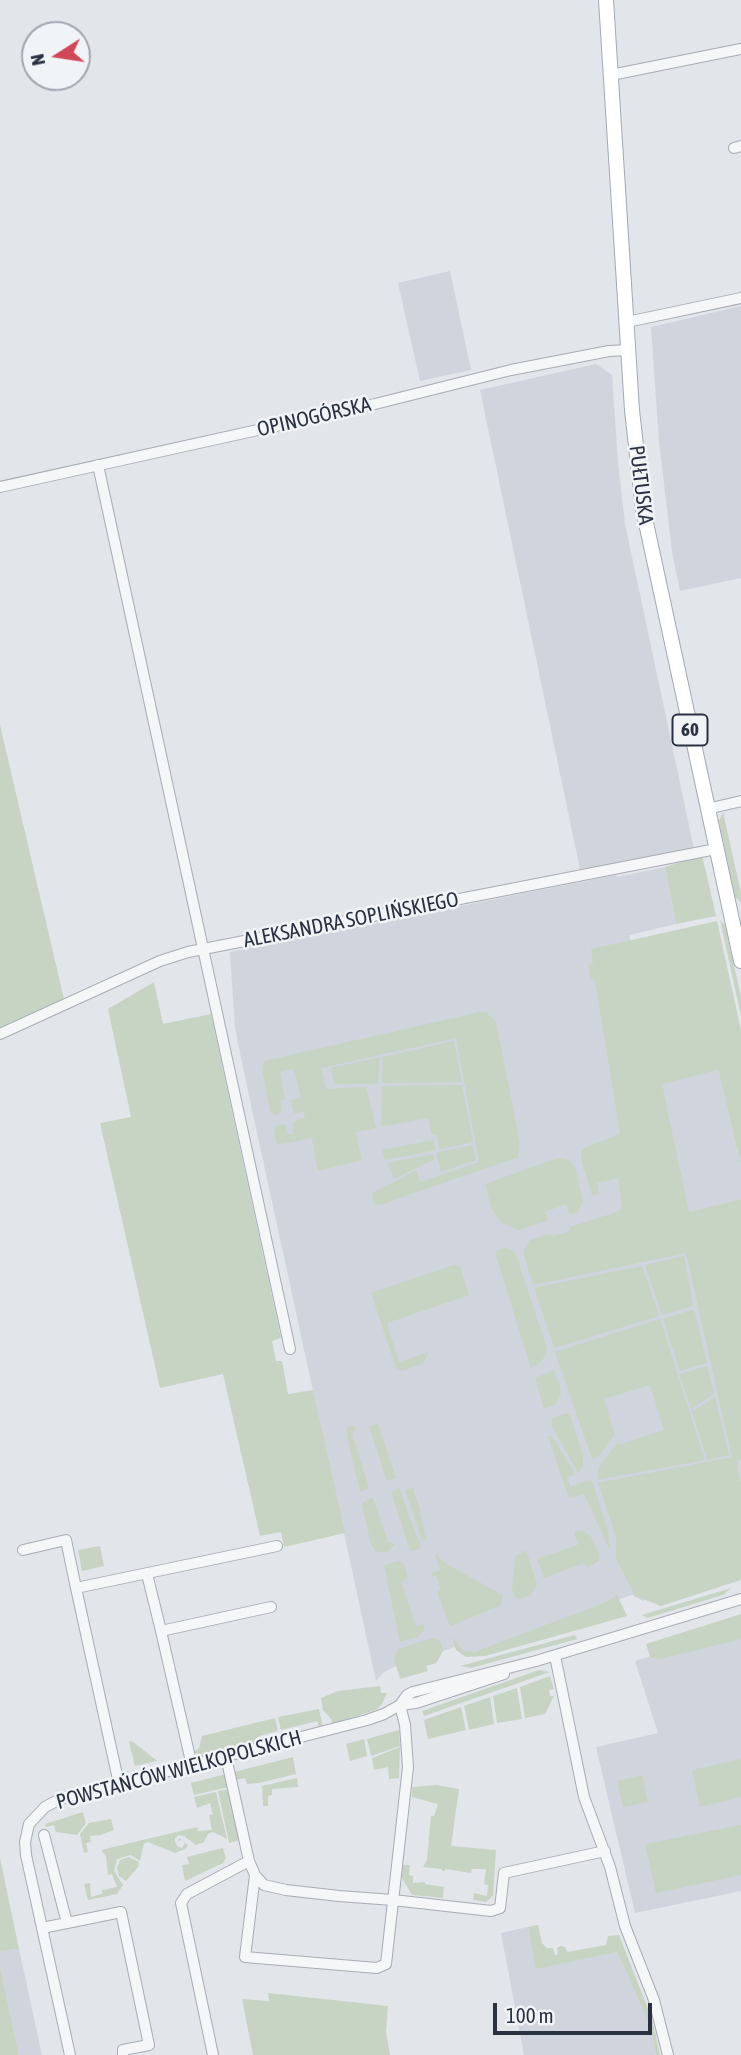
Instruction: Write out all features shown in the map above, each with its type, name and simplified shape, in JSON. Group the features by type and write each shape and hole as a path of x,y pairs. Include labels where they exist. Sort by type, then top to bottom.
{"main road":[{"name":"PUŁTUSKA","path":"606,0 634,422 643,509 741,961"}],"street":[{"path":"611,75 741,49"},
{"path":"627,322 741,298"},
{"name":"OPINOGÓRSKA","path":"0,487 363,407 511,370 609,351 629,350"},
{"path":"98,466 290,1349"},
{"path":"707,808 741,802"},
{"name":"ALEKSANDRA SOPLIŃSKIEGO","path":"0,1034 160,961 203,949 716,849"},
{"path":"23,1550 65,1540 119,1784"},
{"path":"76,1588 277,1546"},
{"path":"147,1574 192,1766"},
{"name":"POWSTAŃCÓW WIELKOPOLSKICH","path":"70,2055 26,1855 25,1842 29,1824 38,1812 60,1799 367,1720 400,1705 416,1703 486,1681 536,1661 741,1599"},
{"path":"161,1631 271,1607"},
{"path":"555,1656 580,1781 605,1851 625,1926 654,2000 668,2055"},
{"path":"255,1875 245,1957 377,1968 386,1964 408,1767 405,1725 400,1705"},
{"path":"226,1757 249,1861 255,1875 264,1885 286,1890 491,1911 500,1908 504,1872 605,1851"},
{"path":"44,1835 67,1923"},
{"path":"213,2055 181,1903 187,1894 249,1861"},
{"path":"42,1928 121,1912 149,2045 122,2050 124,2055"}],"shaded area":[{"path":"450,271 471,370 420,381 398,283"},
{"path":"741,306 741,578 680,591 672,552 659,441 651,327"},
{"path":"596,364 612,375 625,524 694,849 581,874 480,390"},
{"path":"665,867 676,924 629,935 661,1083 718,1070 741,1166 741,1199 689,1212 741,1451 741,1482 737,1462 643,1601 632,1595 620,1599 615,1610 463,1655 455,1647 443,1651 436,1663 406,1672 396,1666 384,1672 376,1681 235,1028 230,952"},
{"path":"741,1629 741,1891 635,1913 596,1747 658,1733 635,1661"},
{"path":"528,1927 537,1968 617,1952 651,2028 656,2055 524,2055 501,1933"},
{"path":"19,1949 42,2055 19,2055 0,1966 0,1951"}],"green space":[{"path":"0,725 64,999 0,1028"},
{"path":"723,812 741,902 735,897 719,821"},
{"path":"702,855 716,916 676,924 665,867"},
{"path":"720,920 725,925 741,997 741,1016"},
{"path":"717,921 741,1030 741,1166 718,1070 662,1084 689,1212 741,1199 741,1459 737,1462 741,1482 741,1580 661,1606 635,1596 616,1559 616,1537 598,1483 732,1457 686,1253 533,1285 523,1252 530,1240 570,1231 570,1227 620,1211 622,1207 618,1178 597,1183 599,1194 592,1196 581,1158 581,1152 586,1147 620,1134 595,980 591,980 588,965 593,964 591,949"},
{"path":"154,982 163,1024 211,1014 281,1338 272,1341 276,1361 282,1361 288,1394 313,1390 345,1533 284,1547 281,1532 260,1536 223,1374 160,1388 100,1123 131,1117 108,1009"},
{"path":"486,1012 496,1022 520,1143 518,1157 380,1205 373,1203 372,1193 416,1170 420,1182 479,1162 456,1038 321,1068 326,1089 366,1087 376,1128 356,1132 362,1160 318,1171 312,1138 277,1145 274,1131 276,1125 283,1124 288,1134 293,1134 293,1122 305,1117 304,1111 294,1114 291,1100 301,1098 294,1069 280,1072 285,1100 280,1101 282,1110 277,1116 270,1111 262,1069 264,1061"},
{"path":"454,1041 462,1082 382,1083 383,1057"},
{"path":"380,1057 378,1084 334,1084 331,1068"},
{"path":"462,1085 473,1142 440,1149 436,1135 432,1135 428,1118 381,1127 382,1086"},
{"path":"433,1140 436,1150 385,1160 382,1150"},
{"path":"473,1145 476,1160 441,1172 436,1153"},
{"path":"433,1154 435,1159 394,1179 387,1163"},
{"path":"558,1158 569,1160 575,1167 583,1201 578,1212 570,1215 566,1204 545,1212 548,1220 519,1230 503,1224 492,1210 485,1184"},
{"path":"506,1248 515,1252 547,1348 547,1353 540,1363 531,1368 496,1256 497,1251"},
{"path":"684,1256 693,1306 662,1315 645,1265"},
{"path":"454,1265 460,1267 469,1295 387,1323 399,1362 428,1352 424,1363 402,1371 396,1368 371,1293"},
{"path":"642,1266 659,1316 554,1348 534,1288"},
{"path":"694,1309 707,1363 680,1371 663,1319"},
{"path":"660,1319 705,1460 597,1480 599,1467 618,1442 619,1445 664,1430 650,1385 604,1399 615,1435 597,1458 592,1459 555,1352"},
{"path":"707,1366 714,1394 691,1409 679,1374"},
{"path":"554,1370 561,1394 556,1404 544,1409 535,1378"},
{"path":"715,1397 729,1455 707,1460 692,1412"},
{"path":"566,1413 570,1415 583,1456 583,1466 578,1473 552,1426 552,1418"},
{"path":"378,1424 396,1478 387,1481 369,1427"},
{"path":"351,1425 357,1428 352,1434 369,1488 360,1492 347,1435 347,1428"},
{"path":"552,1436 575,1474 567,1477 570,1487 592,1481 608,1531 610,1551 584,1494 569,1498 548,1437"},
{"path":"399,1488 421,1548 410,1551 391,1492"},
{"path":"413,1488 426,1540 422,1540 405,1490"},
{"path":"373,1498 388,1542 396,1544 387,1552 376,1552 371,1544 362,1502"},
{"path":"581,1530 590,1535 600,1556 599,1561 587,1568 584,1563 544,1578 537,1559 578,1545 574,1532"},
{"path":"100,1546 104,1566 82,1571 78,1550"},
{"path":"526,1550 537,1584 531,1595 520,1599 512,1592 514,1565 516,1556"},
{"path":"435,1554 448,1565 503,1595 500,1606 450,1626 437,1592 441,1590 436,1576 431,1573 440,1570"},
{"path":"400,1561 404,1564 408,1577 401,1582 416,1626 423,1624 425,1629 419,1636 400,1642 384,1565"},
{"path":"731,1588 723,1595 648,1618 642,1615"},
{"path":"617,1595 627,1616 485,1656 466,1657 456,1650 452,1636 463,1651 474,1652 604,1603"},
{"path":"741,1614 741,1639 660,1659 650,1657 646,1644"},
{"path":"575,1635 577,1639 471,1668 460,1666"},
{"path":"433,1638 440,1641 443,1651 436,1663 426,1666 428,1671 400,1679 394,1658 398,1649"},
{"path":"539,1670 550,1672 424,1716 422,1711"},
{"path":"550,1676 554,1689 549,1690 550,1696 554,1696 545,1714 525,1718 520,1687"},
{"path":"380,1686 381,1693 387,1693 376,1710 332,1724 323,1710 321,1698 338,1691"},
{"path":"517,1688 522,1719 497,1723 493,1696"},
{"path":"490,1697 494,1724 469,1730 464,1706"},
{"path":"461,1707 466,1730 428,1739 424,1720"},
{"path":"319,1709 323,1727 319,1727 317,1721 281,1730 278,1717"},
{"path":"275,1718 278,1731 259,1736 258,1743 205,1757 194,1752 199,1748 202,1736"},
{"path":"399,1730 400,1746 371,1756 367,1739"},
{"path":"364,1739 367,1756 350,1761 346,1744"},
{"path":"132,1741 157,1761 135,1766 129,1742"},
{"path":"400,1747 399,1778 389,1779 388,1767 374,1770 372,1758"},
{"path":"293,1757 296,1774 259,1783 247,1784 245,1778 235,1780 234,1772"},
{"path":"741,1759 741,1797 700,1807 692,1770"},
{"path":"226,1774 229,1787 194,1795 191,1783"},
{"path":"642,1775 648,1802 623,1807 617,1781"},
{"path":"297,1778 298,1787 272,1789 272,1795 268,1796 268,1806 263,1806 262,1786"},
{"path":"436,1785 459,1789 451,1846 496,1850 493,1896 486,1902 473,1900 474,1893 487,1896 488,1885 484,1884 486,1869 472,1869 471,1873 423,1867 427,1860 431,1816 434,1816 438,1804 412,1797 412,1787"},
{"path":"230,1789 241,1840 229,1843 218,1791"},
{"path":"216,1792 227,1839 213,1832 208,1834 204,1842 196,1845 179,1835 175,1838 178,1847 182,1848 185,1843 178,1841 179,1838 188,1845 175,1853 148,1842 144,1844 140,1861 131,1855 117,1859 114,1871 123,1885 117,1894 88,1900 84,1884 90,1883 91,1897 102,1894 102,1890 117,1887 112,1874 108,1875 106,1856 101,1850 197,1827 198,1831 212,1830 209,1815 213,1814 210,1803 197,1808 194,1797"},
{"path":"83,1812 86,1823 77,1835 56,1832 54,1825 46,1827 45,1824"},
{"path":"111,1819 114,1830 90,1836 91,1842 86,1843 88,1852 84,1853 80,1834 89,1823"},
{"path":"741,1825 741,1875 656,1893 645,1844"},
{"path":"223,1848 226,1858 223,1863 185,1881 182,1865 189,1864 187,1857"},
{"path":"129,1857 139,1862 126,1881 119,1876 117,1868 120,1860"},
{"path":"0,1858 19,1949 0,1951"},
{"path":"402,1865 410,1865 409,1875 413,1876 413,1883 425,1882 444,1887 443,1898 412,1895 401,1876"},
{"path":"538,1925 542,1943 547,1948 553,1948 555,1955 558,1954 557,1948 561,1946 565,1947 567,1952 606,1945 608,1936 619,1935 652,2019 660,2055 656,2055 651,2028 617,1952 536,1969 528,1927"},
{"path":"0,1966 19,2055 0,2055"},
{"path":"268,1993 388,2006 386,2032 390,2055 253,2055 242,1999 269,2001"}]}
